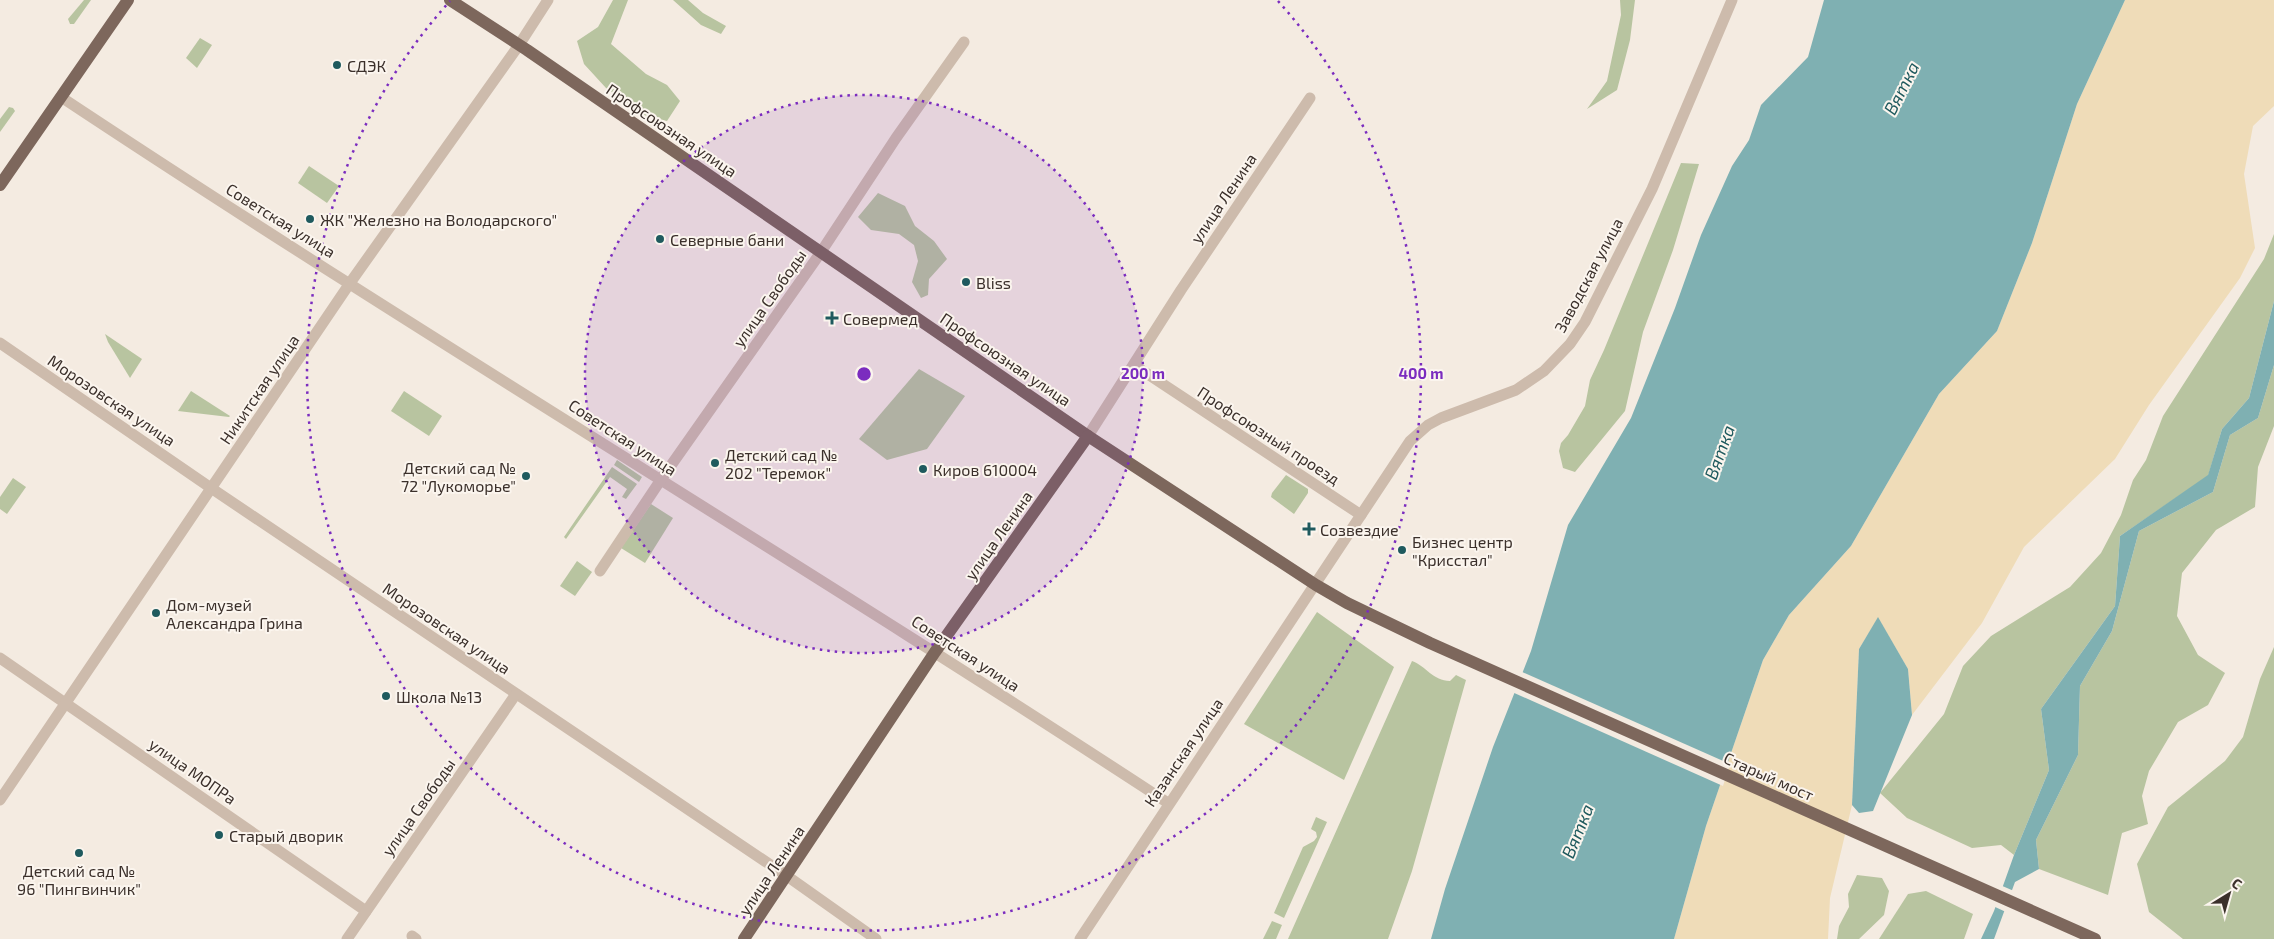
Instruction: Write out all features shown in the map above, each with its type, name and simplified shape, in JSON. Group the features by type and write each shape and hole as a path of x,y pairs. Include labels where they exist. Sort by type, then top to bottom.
{"main road":[{"path":"0,185 128,0"},
{"name":"Профсоюзная улица","path":"450,0 519,45 1088,436 1316,585 1355,607 1430,643"},
{"name":"улица Ленина","path":"744,939 935,652 1088,436"},
{"name":"Старый мост","path":"1430,643 2094,939"}],"street":[{"name":"Никитская улица","path":"0,800 350,283 519,45 548,0"},
{"name":"Заводская улица","path":"1316,585 1403,451 1419,432 1440,418 1516,390 1557,360 1570,344 1585,322 1652,189 1732,0"},
{"name":"улица Свободы","path":"600,571 660,481 821,252 896,138 964,42"},
{"name":"Советская улица","path":"61,97 188,181 610,446 660,481 935,652 1168,803"},
{"name":"улица Ленина","path":"1088,436 1310,98"},
{"name":"Морозовская улица","path":"0,343 211,488 787,876 876,939"},
{"name":"Профсоюзный проезд","path":"1134,365 1361,515"},
{"name":"Казанская улица","path":"1080,939 1168,803 1306,597 1316,585"},
{"name":"улица МОПРа","path":"0,658 366,911"},
{"name":"улица Свободы","path":"346,939 516,694"}],"green space":[{"path":"84,0 91,0 74,24 70,24 68,19"},
{"path":"613,0 628,0 611,44 646,74 667,85 680,101 667,121 644,115 606,88 584,64 577,41 598,27"},
{"path":"673,0 688,0 703,13 726,26 721,34 701,25"},
{"path":"1620,0 1635,0 1630,40 1617,90 1587,109 1607,81 1621,15"},
{"path":"200,38 212,45 197,68 186,58"},
{"path":"9,107 15,111 0,132 0,119"},
{"path":"1681,163 1699,164 1673,250 1643,332 1625,411 1575,472 1563,468 1559,451 1561,443 1568,435 1585,406 1590,380"},
{"path":"309,166 339,186 327,203 298,183"},
{"path":"878,193 905,206 915,226 934,241 947,259 929,279 928,295 921,298 912,282 918,261 914,245 899,234 871,230 858,217"},
{"path":"2274,234 2274,301 2249,398 2222,429 2208,476 2120,536 2115,606 2041,709 2049,770 2014,855 2001,845 1972,848 1907,818 1880,793 1944,714 1963,666 1991,636 2070,587 2101,553 2121,515 2133,480 2146,460 2163,416 2264,259"},
{"path":"105,334 142,359 130,378 108,342"},
{"path":"2274,365 2274,426 2258,467 2255,507 2216,530 2182,573 2177,616 2198,655 2225,673 2208,705 2178,722 2149,771 2142,796 2148,824 2122,833 2108,895 2039,869 2036,840 2078,755 2080,686 2112,631 2139,531 2213,492 2230,435 2258,418"},
{"path":"919,369 965,396 927,449 887,460 859,439"},
{"path":"191,391 230,416 178,411"},
{"path":"404,391 442,416 429,436 391,411"},
{"path":"617,460 642,477 639,482 614,465"},
{"path":"612,467 637,484 626,499 622,497 627,489 610,477 566,539 564,537"},
{"path":"1286,475 1308,489 1308,493 1294,514 1271,497"},
{"path":"13,478 26,487 7,514 0,509 0,497"},
{"path":"651,504 673,518 645,563 621,548"},
{"path":"577,561 592,572 575,596 560,586"},
{"path":"1317,612 1394,667 1344,780 1244,724"},
{"path":"2274,647 2274,939 2183,939 2149,912 2137,864 2168,807 2225,761 2243,737 2260,679"},
{"path":"1412,661 1439,679 1450,681 1456,675 1466,680 1412,871 1388,939 1288,939"},
{"path":"1316,817 1327,822 1284,918 1274,913 1303,847 1314,841 1317,837 1316,832 1311,829"},
{"path":"1857,875 1882,878 1889,891 1884,915 1859,939 1837,939 1839,926 1849,907 1848,894"},
{"path":"1926,891 1973,914 1964,939 1879,939 1908,894"},
{"path":"1272,921 1282,925 1276,939 1263,939"}],"sand":[{"path":"2125,0 2274,0 2274,106 2253,126 2244,174 2255,248 2240,278 2149,405 2115,459 2024,547 1982,623 1912,715 1908,669 1878,618 1859,649 1852,805 1830,898 1828,939 1674,939 1706,826 1763,660 1789,615 1851,546 1939,394 1997,331 2032,243 2077,104"}],"water":[{"name":"Вятка","path":"1824,0 2125,0 2077,104 2032,243 1997,331 1939,394 1851,546 1789,615 1763,660 1706,826 1674,939 1431,939 1445,889 1493,747 1531,651 1568,525 1631,418 1675,308 1701,235 1732,166 1749,140 1761,105 1808,57"},
{"path":"2274,301 2274,365 2258,418 2230,435 2213,492 2139,531 2112,631 2080,686 2078,755 2036,840 2039,869 2015,882 1994,939 1981,939 1994,911 2014,855 2049,770 2041,709 2115,606 2120,536 2208,475 2222,429 2249,398"},
{"path":"1878,617 1908,669 1912,715 1873,811 1859,813 1852,805 1859,649"}],"pier":[{"path":"1520,671 1730,764 1723,786 1512,692"},
{"path":"2000,885 2014,891 2006,912 1993,906"}],"place":[{"name":"СДЭК","path":"337,65"},
{"name":"ЖК \"Железно на Володарского\"","path":"310,219"},
{"name":"Северные бани","path":"660,239"},
{"name":"Bliss","path":"966,282"},
{"name":"Совермед","path":"832,318"},
{"name":"Детский сад № 202 \"Теремок\"","path":"715,463"},
{"name":"Киров 610004","path":"923,469"},
{"name":"Детский сад № 72 \"Лукоморье\"","path":"526,476"},
{"name":"Созвездие","path":"1309,529"},
{"name":"Бизнес центр \"Крисстал\"","path":"1402,550"},
{"name":"Дом-музей Александра Грина","path":"156,613"},
{"name":"Школа №13","path":"386,696"},
{"name":"Старый дворик","path":"219,835"},
{"name":"Детский сад № 96 \"Пингвинчик\"","path":"79,853"}]}
